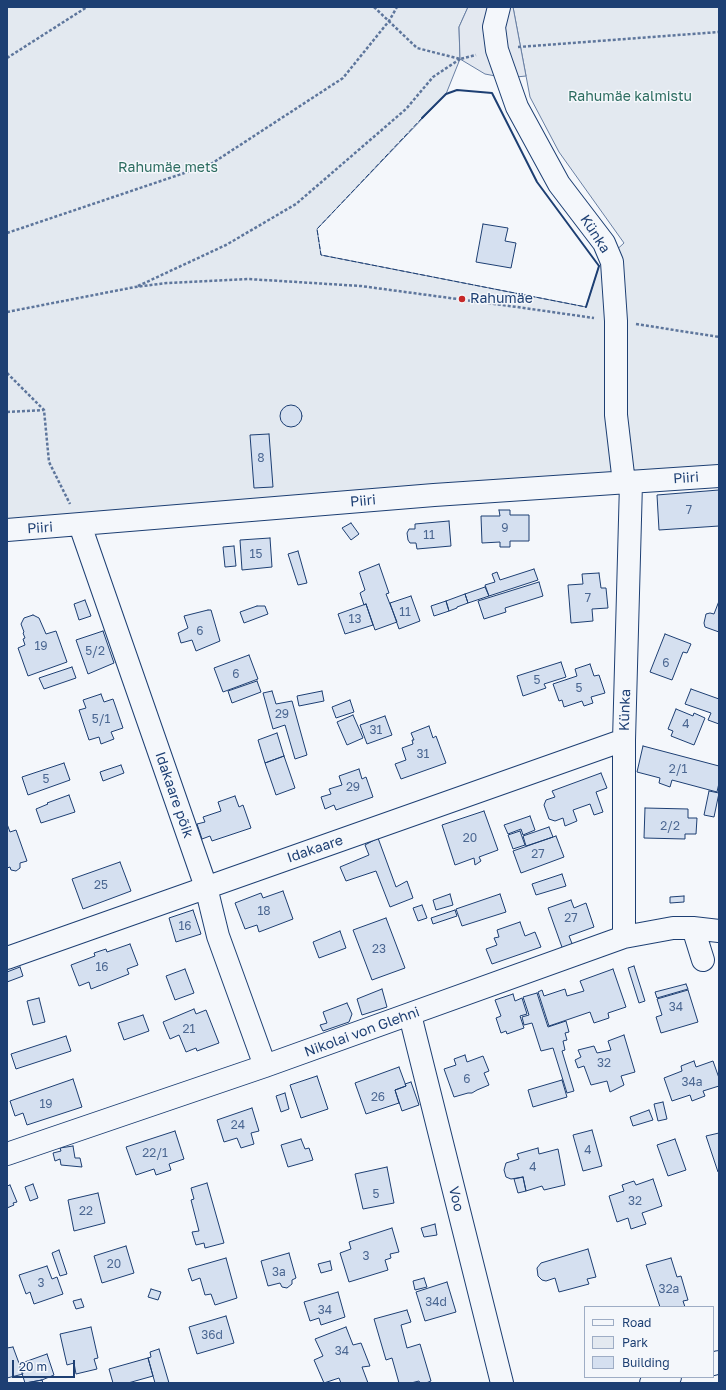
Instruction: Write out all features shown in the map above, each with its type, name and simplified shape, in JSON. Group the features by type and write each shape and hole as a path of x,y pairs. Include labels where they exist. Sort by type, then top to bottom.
{"street":[{"name":"Künka","path":"498,7 494,27 498,50 517,107 559,184 604,243 612,262 616,321 616,415 628,483 624,740 624,937"},
{"name":"Piiri","path":"7,530 434,495 719,476"},
{"name":"Idakaare põik","path":"80,525 206,887 218,936 265,1066"},
{"name":"Idakaare","path":"7,958 624,740"},
{"name":"Nikolai von Glehni","path":"7,1154 265,1066 624,937 673,928 693,928 719,931"},
{"path":"693,928 703,960"},
{"name":"Voo","path":"410,1015 502,1383"},
{"path":"652,1383 667,1378"}],"path":[{"path":"7,58 87,7"},
{"path":"374,7 417,48 460,59"},
{"path":"7,233 211,164 343,78 389,21 397,7"},
{"path":"135,287 226,245 296,204 406,109 433,77 460,59 498,50 520,47 719,32"},
{"path":"7,312 135,287 167,283 248,279 361,286 517,306 719,337"},
{"path":"7,373 44,410 49,462 80,525"},
{"path":"7,412 44,410"}],"green space":[{"name":"Rahumäe mets","path":"7,7 468,7 459,27 460,59 446,94 317,229 321,255 586,307 599,266 624,243 559,152 530,97 513,7 719,7 719,476 7,530"}],"shaded area":[{"path":"468,7 513,7 526,76 506,78 485,74 460,59 459,27"}],"building":[{"path":"483,224 508,228 505,241 516,243 511,268 476,262"},
{"path":"291,405 299,408 302,416 299,424 291,427 283,424 280,416 283,408"},
{"path":"269,434 273,487 254,488 250,435"},
{"path":"719,490 719,526 659,530 657,495"},
{"path":"499,510 510,510 510,515 529,515 529,541 510,541 510,547 500,547 500,542 482,543 481,516 500,516"},
{"path":"449,521 451,546 417,549 416,543 410,543 408,540 407,533 409,529 415,529 415,524"},
{"path":"351,523 359,534 351,540 342,528"},
{"path":"270,538 272,567 242,570 240,540"},
{"path":"234,546 236,566 225,567 223,547"},
{"path":"298,551 307,583 298,585 288,554"},
{"path":"379,564 389,593 386,594 397,622 375,630 366,604 364,605 360,593 365,590 359,572"},
{"path":"534,569 538,580 489,596 485,585 495,582 492,574 497,572 500,580"},
{"path":"599,573 601,588 606,588 608,608 592,609 593,621 571,623 568,585 583,584 582,574"},
{"path":"539,582 543,596 505,608 506,612 484,619 478,601"},
{"path":"485,587 489,596 468,603 465,594"},
{"path":"465,594 468,603 449,611 446,601"},
{"path":"411,596 420,621 399,629 390,603"},
{"path":"85,600 91,616 79,620 74,604"},
{"path":"446,601 449,611 434,616 431,606"},
{"path":"719,601 719,632 705,627 704,623 706,614 714,614"},
{"path":"366,604 373,625 345,634 338,614"},
{"path":"257,606 265,606 268,614 244,623 240,612"},
{"path":"211,610 220,641 196,651 192,640 181,643 178,633 188,628 184,616"},
{"path":"33,615 39,618 46,634 56,631 67,662 28,676 18,648 25,645 23,639 25,638 24,632 21,624 24,618"},
{"path":"103,631 114,663 88,674 76,640"},
{"path":"665,634 691,644 687,653 683,652 672,680 650,672"},
{"path":"249,655 258,679 223,692 214,668"},
{"path":"561,662 566,677 544,684 546,688 523,696 517,676"},
{"path":"590,664 594,676 599,675 605,693 591,697 593,703 584,706 582,701 564,707 562,700 559,701 553,684 577,676 575,669"},
{"path":"72,667 76,678 44,689 39,678"},
{"path":"257,681 261,692 232,703 228,691"},
{"path":"691,689 719,699 719,724 708,720 711,713 685,704"},
{"path":"272,691 276,704 292,701 307,755 295,759 285,725 273,729 263,693"},
{"path":"322,691 324,701 299,706 297,696"},
{"path":"101,694 104,702 113,699 123,728 111,732 114,739 101,744 99,737 89,740 79,710 86,708 83,700"},
{"path":"350,700 354,712 336,718 332,707"},
{"path":"676,709 693,716 694,713 705,718 694,745 671,736 673,731 668,729"},
{"path":"353,715 363,738 347,745 337,722"},
{"path":"385,716 392,735 367,744 360,725"},
{"path":"429,726 433,738 436,736 446,763 401,779 395,764 406,760 402,748 413,744 412,740 414,740 411,733"},
{"path":"277,733 284,756 265,763 258,740"},
{"path":"643,746 719,766 719,783 717,792 672,780 670,787 659,783 660,778 637,772"},
{"path":"284,756 295,788 276,795 265,763"},
{"path":"64,763 70,780 28,795 22,777"},
{"path":"121,765 124,773 103,781 100,772"},
{"path":"359,769 362,779 366,777 373,797 336,810 334,805 325,809 321,797 331,794 329,789 342,785 339,776"},
{"path":"601,773 607,788 596,792 603,812 594,815 590,804 573,810 577,821 565,826 563,818 555,821 549,819 544,805 546,800 555,797 552,791"},
{"path":"709,791 719,793 714,817 704,815"},
{"path":"69,795 75,812 41,823 36,809 48,804 47,803"},
{"path":"235,796 239,807 243,805 251,828 212,841 210,836 202,839 197,824 205,822 203,817 221,811 218,802"},
{"path":"645,808 688,809 688,818 697,818 696,834 685,834 685,839 644,838"},
{"path":"484,811 498,850 479,857 481,861 475,865 474,858 455,865 442,825"},
{"path":"530,816 535,830 523,835 521,829 508,834 504,825"},
{"path":"7,824 10,832 16,830 27,861 20,863 20,868 16,871 11,870 10,867 7,868"},
{"path":"549,827 553,837 526,846 523,836"},
{"path":"520,831 525,845 513,849 508,835"},
{"path":"556,836 564,857 521,873 513,851"},
{"path":"378,838 396,887 407,881 413,898 390,907 376,871 346,881 340,867 369,855 365,845"},
{"path":"120,862 131,891 83,909 72,879"},
{"path":"562,874 566,886 536,895 532,884"},
{"path":"283,891 293,919 259,932 257,925 245,929 235,903 261,893 263,898"},
{"path":"450,894 453,905 436,910 433,900"},
{"path":"500,894 506,912 462,926 456,909"},
{"path":"684,896 684,902 670,903 670,897"},
{"path":"571,900 574,908 586,903 594,927 569,936 573,946 563,950 548,908"},
{"path":"422,905 427,918 418,921 413,908"},
{"path":"193,910 201,934 176,942 169,918"},
{"path":"455,910 457,916 433,924 431,918"},
{"path":"386,918 405,968 372,980 353,930"},
{"path":"520,922 525,936 535,932 541,947 492,964 486,949 497,945 494,938 499,937 497,930"},
{"path":"340,931 346,948 319,958 313,942"},
{"path":"130,944 138,965 127,969 129,974 91,989 89,982 79,986 71,965 95,956 94,953 106,949 107,952"},
{"path":"634,966 645,1001 639,1003 628,968"},
{"path":"20,967 23,976 7,982 7,972"},
{"path":"185,969 194,993 175,1000 166,976"},
{"path":"613,969 626,1007 608,1013 609,1018 594,1023 590,1012 549,1026 538,992 542,990 544,996 565,989 567,996 584,991 580,981"},
{"path":"686,984 688,989 657,998 655,992"},
{"path":"382,989 387,1007 362,1015 357,999"},
{"path":"688,990 698,1022 661,1033 656,1017 662,1015 657,999"},
{"path":"537,993 548,1027 566,1021 569,1032 565,1033 567,1040 563,1041 565,1050 562,1051 574,1091 567,1093 553,1048 541,1051 532,1023 524,1025 522,1017 529,1015 523,997"},
{"path":"513,994 515,1001 522,998 527,1014 520,1016 524,1028 507,1034 506,1031 501,1033 496,1018 501,1016 495,1000"},
{"path":"39,998 45,1022 33,1025 27,1001"},
{"path":"347,1003 352,1014 349,1022 323,1031 320,1025 327,1023 323,1012"},
{"path":"194,1009 196,1014 206,1010 219,1043 197,1051 196,1048 186,1052 179,1035 170,1039 163,1022"},
{"path":"143,1015 149,1031 124,1040 118,1023"},
{"path":"624,1035 635,1072 621,1076 624,1085 610,1092 607,1081 591,1085 584,1066 578,1068 575,1060 581,1057 578,1050 594,1046 597,1053 611,1050 608,1041"},
{"path":"66,1036 71,1051 16,1069 11,1054"},
{"path":"465,1055 467,1062 483,1056 489,1071 484,1073 489,1085 472,1093 454,1097 444,1069 456,1065 454,1059"},
{"path":"694,1061 696,1067 713,1061 719,1078 719,1086 703,1091 705,1096 692,1101 690,1095 672,1101 664,1078 682,1071 681,1066"},
{"path":"399,1067 406,1086 395,1090 399,1103 366,1114 355,1083"},
{"path":"317,1076 328,1109 301,1118 290,1085"},
{"path":"73,1079 82,1107 27,1125 23,1113 15,1116 10,1101"},
{"path":"562,1080 567,1097 533,1107 528,1090"},
{"path":"411,1082 419,1105 402,1111 395,1090 406,1086 405,1084"},
{"path":"285,1093 289,1109 281,1112 276,1096"},
{"path":"663,1102 667,1119 658,1121 654,1104"},
{"path":"252,1108 259,1131 251,1133 254,1144 241,1148 237,1138 224,1142 217,1120"},
{"path":"649,1110 653,1120 633,1126 630,1117"},
{"path":"592,1130 602,1166 583,1171 573,1135"},
{"path":"175,1131 184,1159 169,1164 171,1170 156,1175 154,1169 136,1175 126,1147"},
{"path":"719,1133 719,1171 718,1172 706,1136"},
{"path":"301,1139 305,1149 309,1148 313,1160 288,1167 281,1145"},
{"path":"675,1139 686,1170 668,1176 657,1145"},
{"path":"73,1146 75,1158 80,1158 82,1167 61,1165 60,1159 55,1161 53,1153 61,1151 60,1148"},
{"path":"538,1148 539,1154 558,1149 565,1185 544,1190 542,1186 526,1191 523,1177 511,1179 506,1177 504,1170 506,1163 519,1159 517,1154"},
{"path":"387,1167 394,1203 363,1209 355,1174"},
{"path":"523,1177 526,1191 518,1193 514,1179"},
{"path":"653,1179 662,1206 642,1213 646,1224 631,1229 628,1218 617,1222 609,1196 624,1191 622,1185 634,1181 636,1185"},
{"path":"207,1183 224,1243 205,1248 204,1243 196,1245 192,1232 199,1231 191,1200 194,1199 191,1188"},
{"path":"33,1184 38,1198 30,1201 25,1187"},
{"path":"10,1185 17,1202 13,1203 14,1205 7,1208 7,1186"},
{"path":"98,1193 105,1223 74,1231 68,1200"},
{"path":"435,1224 437,1235 424,1237 421,1228"},
{"path":"392,1228 399,1252 390,1254 391,1258 385,1260 388,1270 349,1282 340,1253 351,1249 349,1242"},
{"path":"126,1246 134,1273 102,1283 94,1256"},
{"path":"588,1249 596,1277 587,1279 589,1284 559,1292 555,1278 546,1281 542,1280 538,1276 537,1268 541,1263"},
{"path":"59,1250 67,1274 60,1276 52,1253"},
{"path":"289,1253 296,1278 292,1280 292,1284 287,1288 282,1287 280,1283 268,1286 261,1261"},
{"path":"226,1258 237,1298 215,1305 211,1294 205,1295 200,1278 192,1281 188,1269"},
{"path":"671,1258 677,1277 681,1276 688,1300 683,1301 685,1306 660,1306 646,1265"},
{"path":"330,1261 332,1270 321,1273 318,1264"},
{"path":"47,1266 52,1279 57,1277 63,1294 34,1304 30,1292 26,1294 19,1275"},
{"path":"424,1278 427,1287 415,1290 413,1281"},
{"path":"447,1282 456,1312 425,1321 416,1292"},
{"path":"151,1289 161,1292 158,1300 148,1297"},
{"path":"338,1292 345,1317 321,1325 319,1318 310,1321 304,1302"},
{"path":"81,1299 84,1307 76,1309 73,1301"},
{"path":"407,1310 411,1322 401,1325 407,1348 420,1344 431,1381 426,1383 420,1383 419,1381 399,1383 392,1358 386,1360 374,1319"},
{"path":"226,1316 234,1343 197,1354 189,1327"},
{"path":"91,1327 98,1358 94,1359 97,1369 76,1374 74,1363 67,1365 60,1334"},
{"path":"346,1327 353,1345 361,1343 370,1366 362,1367 368,1383 341,1383 339,1378 324,1383 314,1360 323,1356 315,1339"},
{"path":"13,1347 23,1374 7,1378 7,1348"},
{"path":"159,1349 169,1383 155,1383 148,1358 151,1357 150,1352"},
{"path":"47,1354 54,1375 42,1380 25,1383 19,1364"},
{"path":"148,1358 153,1376 128,1383 113,1383 109,1369"},
{"path":"42,1380 43,1383 26,1383"}],"fence":[{"path":"422,118 317,229 321,255 586,307"}],"wall":[{"path":"422,118 446,94 457,90 492,93 537,182 599,266 586,307"}],"place":[{"name":"Rahumäe","path":"462,299"}],"park label":[{"name":"Rahumäe kalmistu","path":"630,97"}]}
